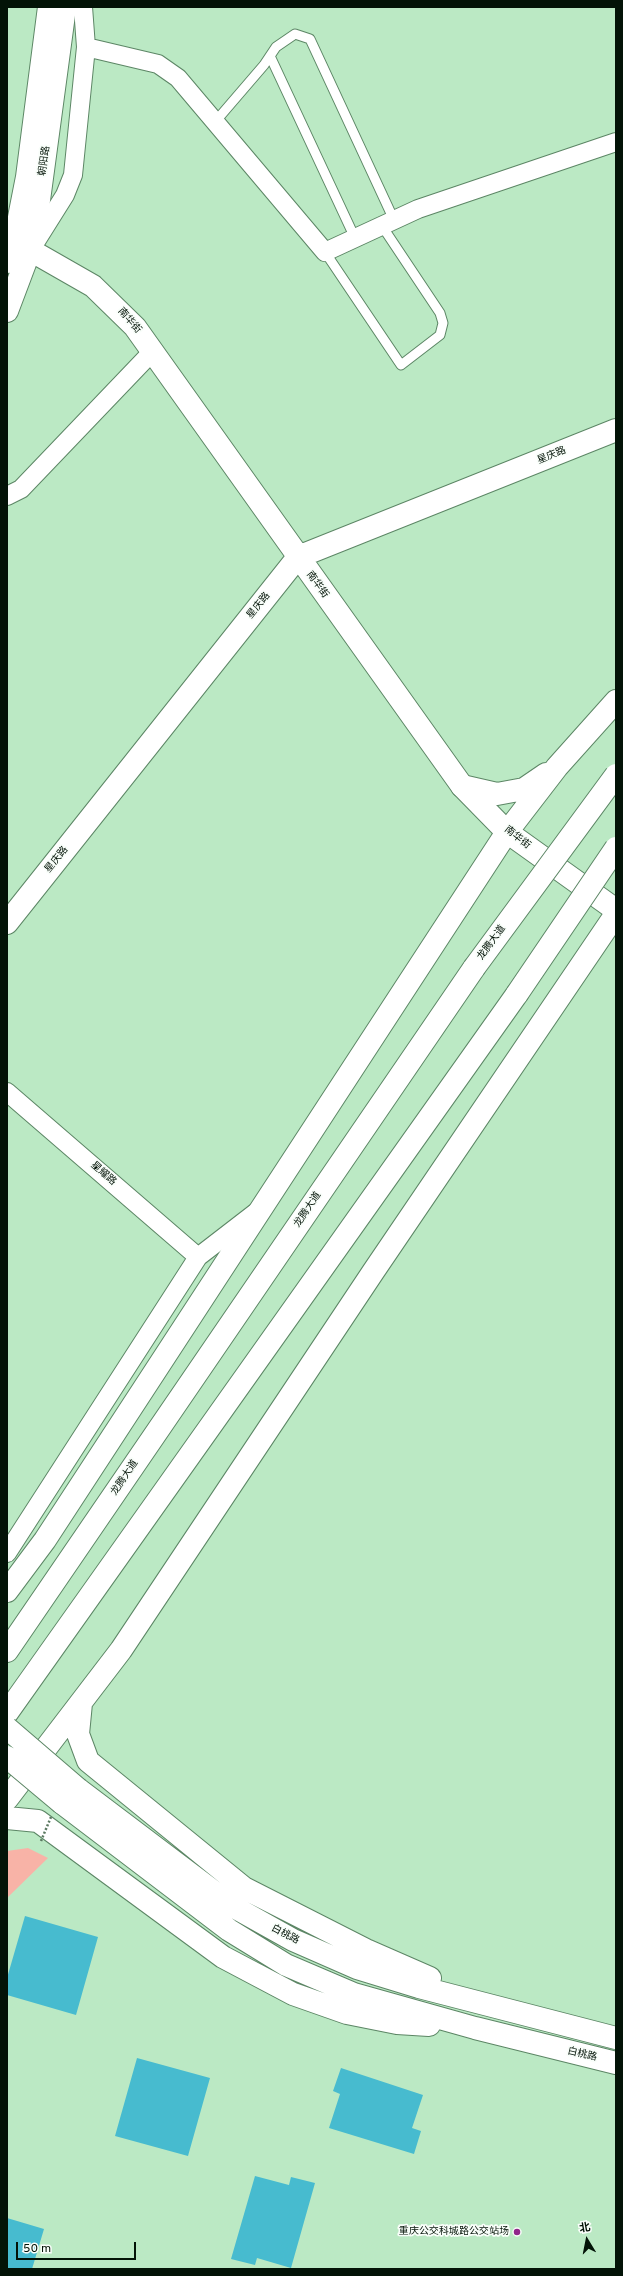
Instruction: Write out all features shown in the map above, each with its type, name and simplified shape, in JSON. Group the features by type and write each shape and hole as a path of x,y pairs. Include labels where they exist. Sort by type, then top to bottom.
{"main road":[{"name":"朝阳路","path":"7,311 15,249 27,177 49,7"},
{"name":"朝阳路","path":"15,249 43,178 65,7"},
{"name":"南华街","path":"15,249 93,286 114,305 153,351 462,786 507,832 616,910"},
{"name":"星庆路","path":"7,923 298,557 616,430"},
{"path":"7,1591 44,1540 265,1205 507,832 557,767 616,701"},
{"path":"462,786 497,794 524,789 557,767"},
{"name":"龙腾大道","path":"7,1651 474,968 616,775"},
{"path":"7,1713 517,994 616,848"},
{"path":"542,958 616,874"},
{"path":"7,1799 126,1643 616,914"},
{"path":"81,1702 78,1734 88,1761 244,1888 366,1950 490,2004"},
{"name":"白桃路","path":"7,1728 78,1789 234,1907 293,1940 358,1968 419,1987 490,2004 616,2038"},
{"name":"白桃路","path":"7,1756 62,1804 229,1930 286,1965 354,1994 475,2028 616,2063"},
{"path":"7,1818 38,1821 223,1957 293,1994 347,2013 397,2023 475,2028"},
{"path":"565,2051 616,2073"}],"street":[{"path":"15,249 65,195 71,180 86,46 83,7"},
{"path":"86,46 158,64 178,78 325,252 418,209 616,142"},
{"path":"7,496 21,489 153,351"},
{"name":"星耀路","path":"7,1092 198,1256"},
{"path":"7,1552 198,1256 265,1205"}],"lane":[{"path":"216,122 270,56 276,46 295,34 310,39 388,223 440,313 443,323 440,334 401,365 325,252"},
{"path":"270,56 355,238"}],"shaded area":[{"path":"28,1848 48,1858 7,1898 7,1851"}],"building":[{"path":"25,1916 98,1937 76,2015 7,1995 7,1978"},
{"path":"137,2058 210,2078 188,2156 115,2136"},
{"path":"341,2068 423,2095 412,2128 421,2131 414,2154 329,2128 340,2094 333,2091"},
{"path":"255,2176 289,2185 291,2177 315,2183 291,2268 257,2258 255,2265 231,2259"},
{"path":"7,2218 44,2229 32,2269 7,2269"}],"place":[{"name":"重庆公交科城路公交站场","path":"517,2232"}]}
